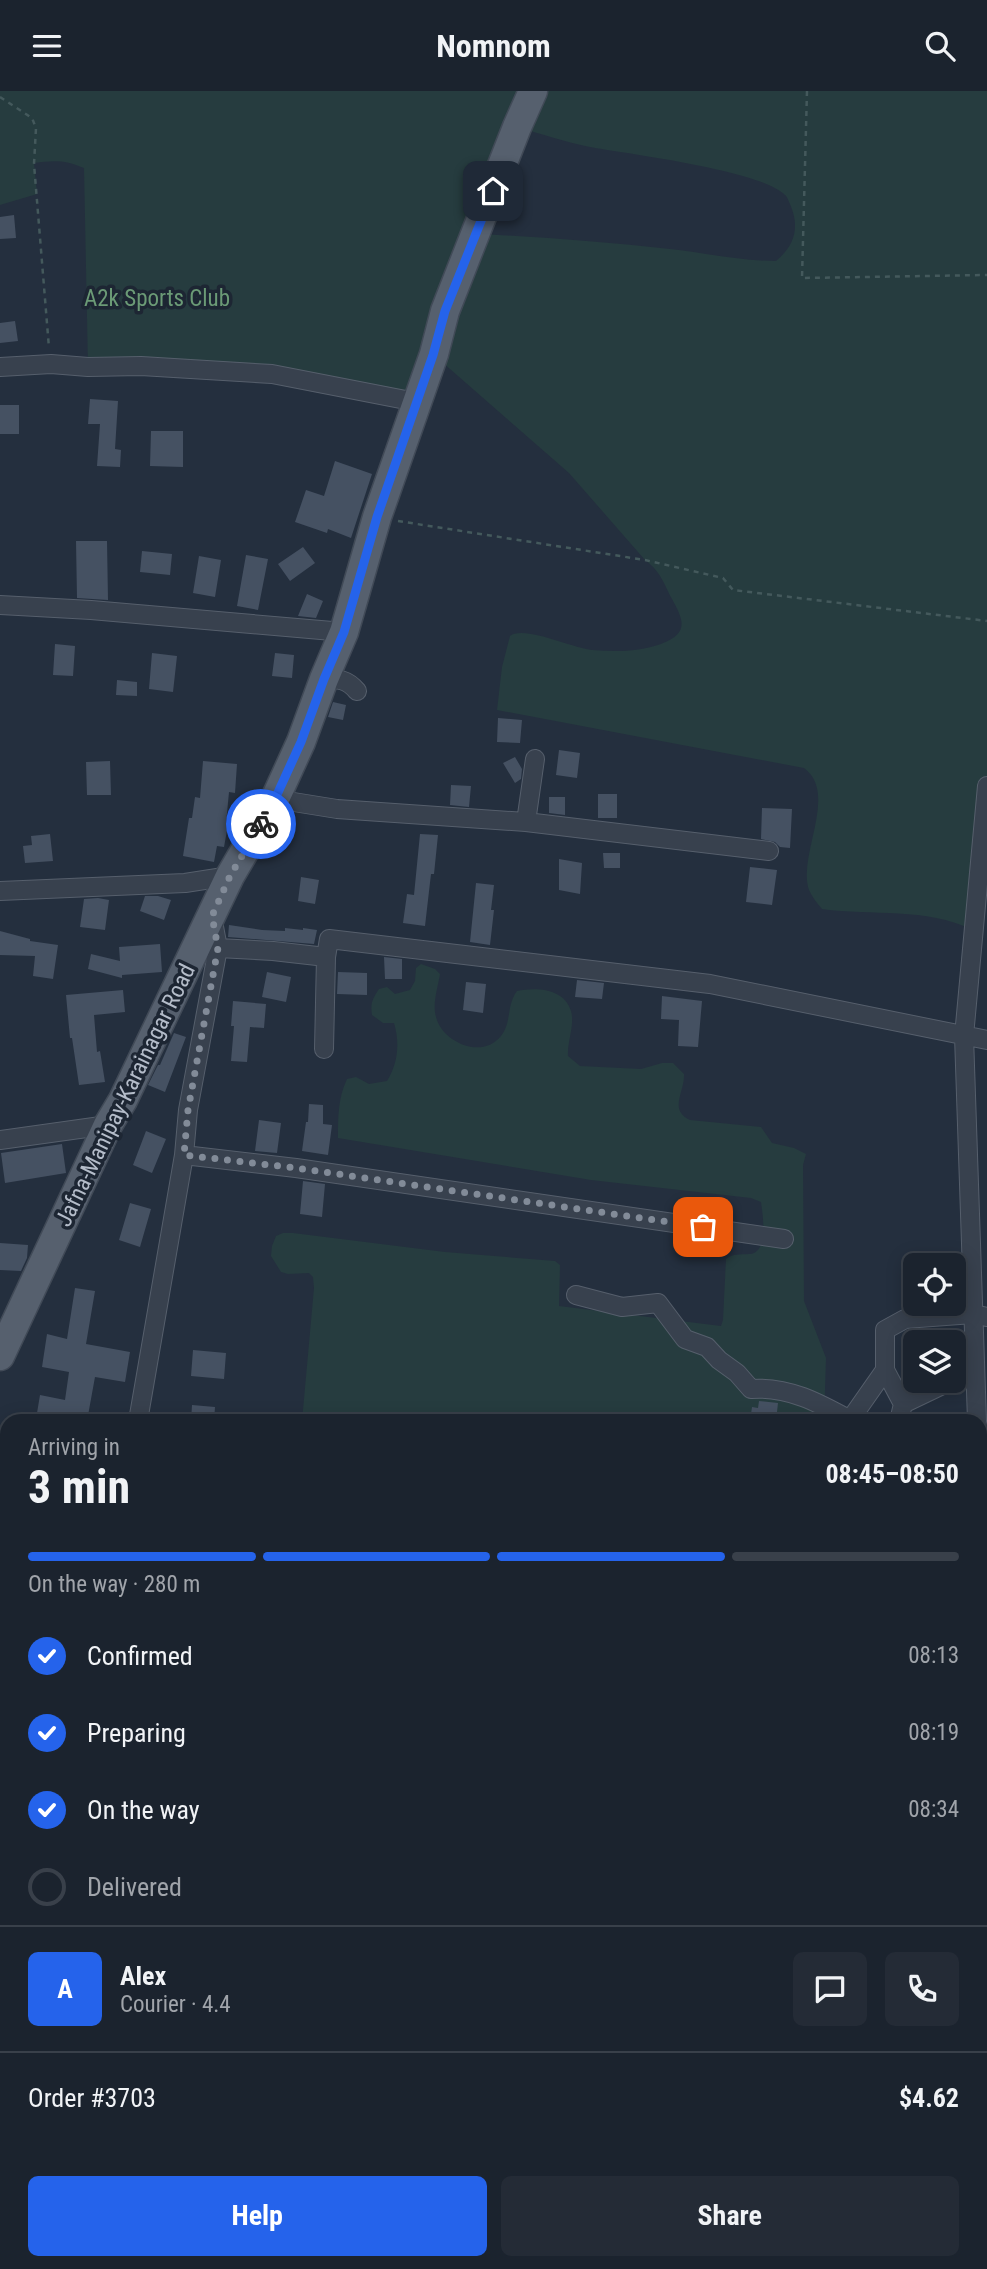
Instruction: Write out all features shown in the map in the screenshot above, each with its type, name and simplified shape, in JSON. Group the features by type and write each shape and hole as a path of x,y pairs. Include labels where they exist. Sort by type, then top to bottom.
{"main road":[{"name":"Jafna-Manipay-Karainagar Road","path":"0,1356 108,1125 123,1100 230,876 275,799 301,742 344,632 377,517 433,355 445,311 533,91"}],"street":[{"path":"0,367 51,364 88,367 141,366 272,374 416,402"},
{"path":"0,605 344,632"},
{"path":"324,679 343,679 357,691"},
{"path":"526,822 535,759"},
{"path":"977,1414 975,1373 980,1315 964,1036 987,786"},
{"path":"275,799 337,809 526,822 769,851"},
{"path":"0,891 185,883 230,876"},
{"path":"139,1414 184,1155 188,1110 218,948 212,916"},
{"path":"324,1049 326,957 329,939 709,984 987,1040"},
{"path":"218,948 326,957"},
{"path":"0,1140 108,1125"},
{"path":"184,1155 296,1168 784,1238"},
{"path":"576,1295 622,1307 658,1303 685,1339 707,1347 751,1389 766,1388 813,1399 840,1414"},
{"path":"931,1393 901,1412 885,1370 886,1330 905,1319 980,1315"},
{"path":"857,1414 885,1370"},
{"path":"966,1376 975,1373"}],"path":[{"path":"807,91 802,278 987,275"},
{"path":"0,97 32,118 36,128 34,164 51,364"},
{"path":"377,517 645,560 723,578 733,590 987,621"}],"green space":[{"name":"A2k Sports Club","path":"0,91 987,91 987,786 973,930 918,915 822,909 809,890 807,876 818,809 818,793 814,779 804,768 497,710 502,667 510,636 526,633 592,650 636,650 670,640 680,631 681,620 658,573 569,473 434,355 416,402 271,374 88,367 84,168 60,161 34,163 37,194 0,205","holes":["518,127 590,147 722,171 771,186 786,196 790,204 795,220 794,235 788,249 776,261 763,261 622,244 477,234"]},
{"path":"421,964 440,974 435,1001 436,1017 446,1034 464,1045 484,1047 501,1036 517,991 548,991 562,998 571,1011 568,1056 580,1066 641,1069 673,1063 684,1074 679,1100 683,1116 690,1120 761,1127 772,1143 806,1154 803,1165 804,1301 826,1358 824,1414 303,1414 313,1277 309,1273 281,1272 271,1256 276,1236 283,1233 445,1252 555,1261 560,1265 559,1306 721,1326 726,1259 755,1252 762,1241 761,1202 751,1198 591,1180 338,1138 340,1100 347,1079 356,1077 369,1084 387,1081 396,1060 397,1038 394,1023 383,1023 372,1015 374,998 379,989 387,987 395,994 410,990 415,981 416,968"}],"building":[{"path":"14,215 16,238 0,239 0,217"},
{"path":"15,321 18,341 0,343 0,323"},
{"path":"90,399 118,401 115,449 121,450 120,467 97,466 100,424 88,424"},
{"path":"0,405 19,405 19,434 0,434"},
{"path":"151,431 183,431 183,467 150,466"},
{"path":"335,461 372,474 351,538 328,529 327,533 295,522 306,490 324,496"},
{"path":"76,541 107,541 108,600 77,598"},
{"path":"303,547 315,563 290,581 278,564"},
{"path":"142,551 172,554 170,575 140,572"},
{"path":"246,555 268,559 258,610 237,606"},
{"path":"199,556 221,560 215,597 193,593"},
{"path":"307,594 323,601 316,618 298,616"},
{"path":"55,644 75,646 73,676 53,675"},
{"path":"152,653 177,656 173,692 149,689"},
{"path":"275,653 294,655 292,678 272,676"},
{"path":"117,680 137,682 137,696 116,695"},
{"path":"333,702 346,705 343,720 328,717"},
{"path":"498,718 522,720 520,743 497,742"},
{"path":"559,750 580,753 577,778 556,775"},
{"path":"515,757 522,769 521,779 515,783 503,763"},
{"path":"110,761 111,795 87,795 86,762"},
{"path":"203,761 237,764 235,793 229,792 224,847 217,846 214,862 183,856 195,797 200,798"},
{"path":"451,785 471,786 469,807 450,805"},
{"path":"598,794 617,794 617,818 598,818"},
{"path":"549,797 565,797 565,815 549,813"},
{"path":"762,808 792,809 790,848 761,839"},
{"path":"50,834 53,861 25,863 23,846 32,845 31,836"},
{"path":"420,834 438,835 425,926 403,923 407,894 414,895"},
{"path":"603,853 620,853 620,868 604,868"},
{"path":"559,859 582,863 580,894 559,890"},
{"path":"750,867 777,870 772,905 746,902"},
{"path":"301,877 319,880 315,904 298,901"},
{"path":"476,883 494,885 490,945 470,942"},
{"path":"145,896 171,900 164,920 140,911"},
{"path":"84,899 109,900 105,930 80,927"},
{"path":"229,925 262,930 317,930 314,944 228,937"},
{"path":"0,931 30,941 58,945 53,979 33,976 35,956 0,955"},
{"path":"160,944 162,972 122,975 122,978 88,969 91,954 120,961 119,947"},
{"path":"384,957 402,959 402,979 385,979"},
{"path":"267,972 291,977 286,1002 262,997"},
{"path":"338,972 367,973 367,995 337,994"},
{"path":"577,980 604,983 602,999 575,997"},
{"path":"466,982 486,984 483,1013 463,1010"},
{"path":"123,990 125,1012 94,1015 97,1052 100,1051 105,1082 79,1085 70,1038 66,995"},
{"path":"662,996 702,1001 698,1047 678,1046 679,1020 661,1019"},
{"path":"233,1001 266,1004 264,1028 250,1027 247,1062 231,1061"},
{"path":"174,1033 186,1037 165,1092 148,1085"},
{"path":"309,1104 323,1105 323,1124 332,1125 328,1155 302,1151"},
{"path":"259,1120 281,1123 277,1153 255,1151"},
{"path":"146,1131 166,1139 152,1173 133,1165"},
{"path":"62,1144 66,1173 5,1183 1,1153"},
{"path":"303,1181 325,1184 322,1217 300,1214"},
{"path":"130,1203 151,1209 140,1247 119,1240"},
{"path":"0,1243 28,1245 27,1258 21,1271 0,1270"},
{"path":"75,1288 95,1291 86,1344 130,1352 125,1382 95,1377 88,1414 37,1414 40,1395 65,1400 69,1372 42,1367 47,1334 67,1339"},
{"path":"193,1350 226,1353 224,1379 191,1376"},
{"path":"759,1401 778,1403 777,1414 751,1414 752,1407 758,1408"},
{"path":"192,1405 215,1407 214,1414 191,1414"}],"way so far":[{"path":"261,824 230,876 212,916 218,948 188,1110 184,1155 296,1168 703,1227"}],"route":[{"path":"261,824 301,742 344,632 377,517 433,355 445,311 493,191"}]}
